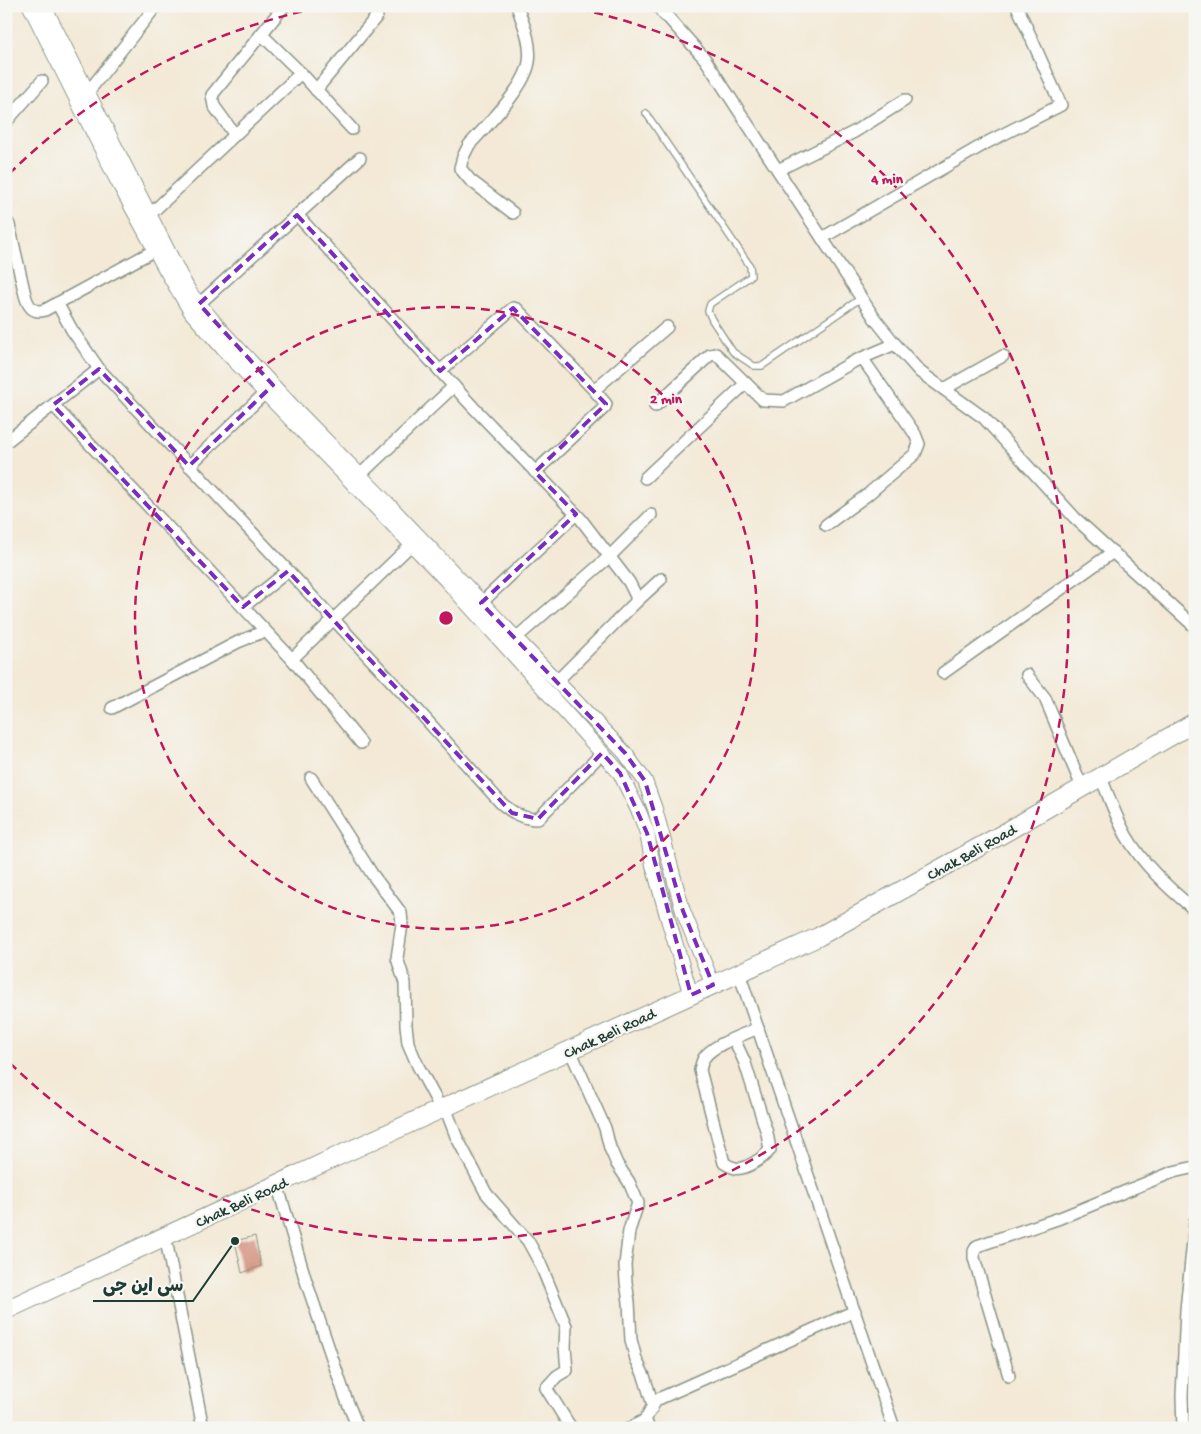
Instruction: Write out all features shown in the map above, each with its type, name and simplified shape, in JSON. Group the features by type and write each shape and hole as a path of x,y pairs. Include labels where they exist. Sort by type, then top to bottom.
{"main road":[{"name":"Chak Beli Road","path":"6,1310 165,1235 818,937 1006,832 1195,722"}],"street":[{"path":"30,6 145,219 190,293 294,408 360,475 411,545 620,773 647,833 653,865 691,995"},
{"path":"44,6 88,92 145,219 155,250 191,312 265,393 516,638 625,753 645,781 655,809 683,911 713,985"},
{"path":"88,92 156,6"},
{"path":"235,135 214,106 212,95 284,6"},
{"path":"513,213 470,180 460,168 463,157 470,145 522,81 529,62 528,38 517,6"},
{"path":"822,238 988,142 1061,106 1017,6"},
{"path":"664,9 705,59 875,319 895,344 920,372 984,418 1075,518 1195,627"},
{"path":"316,90 377,16"},
{"path":"261,34 301,73 352,128"},
{"path":"145,219 301,73"},
{"path":"6,122 42,81"},
{"path":"778,170 854,132 905,100"},
{"path":"199,304 360,158"},
{"path":"297,216 454,386 576,514 629,582 636,596 636,602"},
{"path":"6,220 9,224 28,305 34,311 39,312 57,303 155,250"},
{"path":"57,303 72,330 99,368 334,620 501,804 512,813 528,819 538,819 602,752"},
{"path":"440,371 514,308 594,390 606,404 605,407 535,472"},
{"path":"594,390 667,327"},
{"path":"654,406 710,355 716,354 763,400 784,400 862,358 895,344"},
{"path":"944,389 1003,356"},
{"path":"826,525 862,499 915,454 919,444 915,434 862,358"},
{"path":"6,442 99,368"},
{"path":"645,478 746,383"},
{"path":"360,475 454,386"},
{"path":"189,466 265,393"},
{"path":"53,405 292,659 361,743"},
{"path":"481,602 576,514"},
{"path":"516,638 610,556 652,515"},
{"path":"292,659 411,545"},
{"path":"943,673 1113,552"},
{"path":"243,607 288,571"},
{"path":"557,681 636,602 662,579"},
{"path":"112,708 238,642 265,631"},
{"path":"1027,675 1044,698 1082,787"},
{"path":"1100,776 1123,830 1136,851 1153,871 1195,910"},
{"path":"311,778 372,874 401,913 402,924 397,958 405,983 408,1043 486,1193 528,1241 540,1263 566,1326 567,1370 557,1376 546,1388 568,1427"},
{"path":"739,973 894,1428"},
{"path":"734,1039 745,1063 767,1134 770,1150 764,1157 740,1168 734,1168 724,1163 700,1070 703,1059 709,1052 734,1039 758,1028"},
{"path":"570,1050 605,1128 610,1148 617,1164 629,1182 638,1203 629,1231 625,1265 626,1282 631,1340 653,1405"},
{"path":"1010,1376 974,1258 974,1251 977,1246 1060,1218 1173,1172 1195,1167"},
{"path":"277,1184 306,1281 345,1396 358,1428"},
{"path":"1182,1428 1186,1310 1195,1221"},
{"path":"165,1235 203,1428"},
{"path":"630,1428 647,1424 656,1400 854,1311"}],"lane":[{"path":"646,114 750,266 751,276 710,304 708,311 733,352 754,366 762,366 862,298"}],"highlighted area":[{"path":"297,215 440,371 513,308 606,404 535,472 576,514 481,603 625,753 645,781 683,911 713,985 691,995 647,833 620,773 602,753 538,819 512,813 288,571 243,607 53,405 99,369 189,466 273,385 199,304"}],"building":[{"path":"255,1236 261,1266 242,1273 235,1241"}],"place":[{"name":"سی این جی","path":"235,1241"}]}
